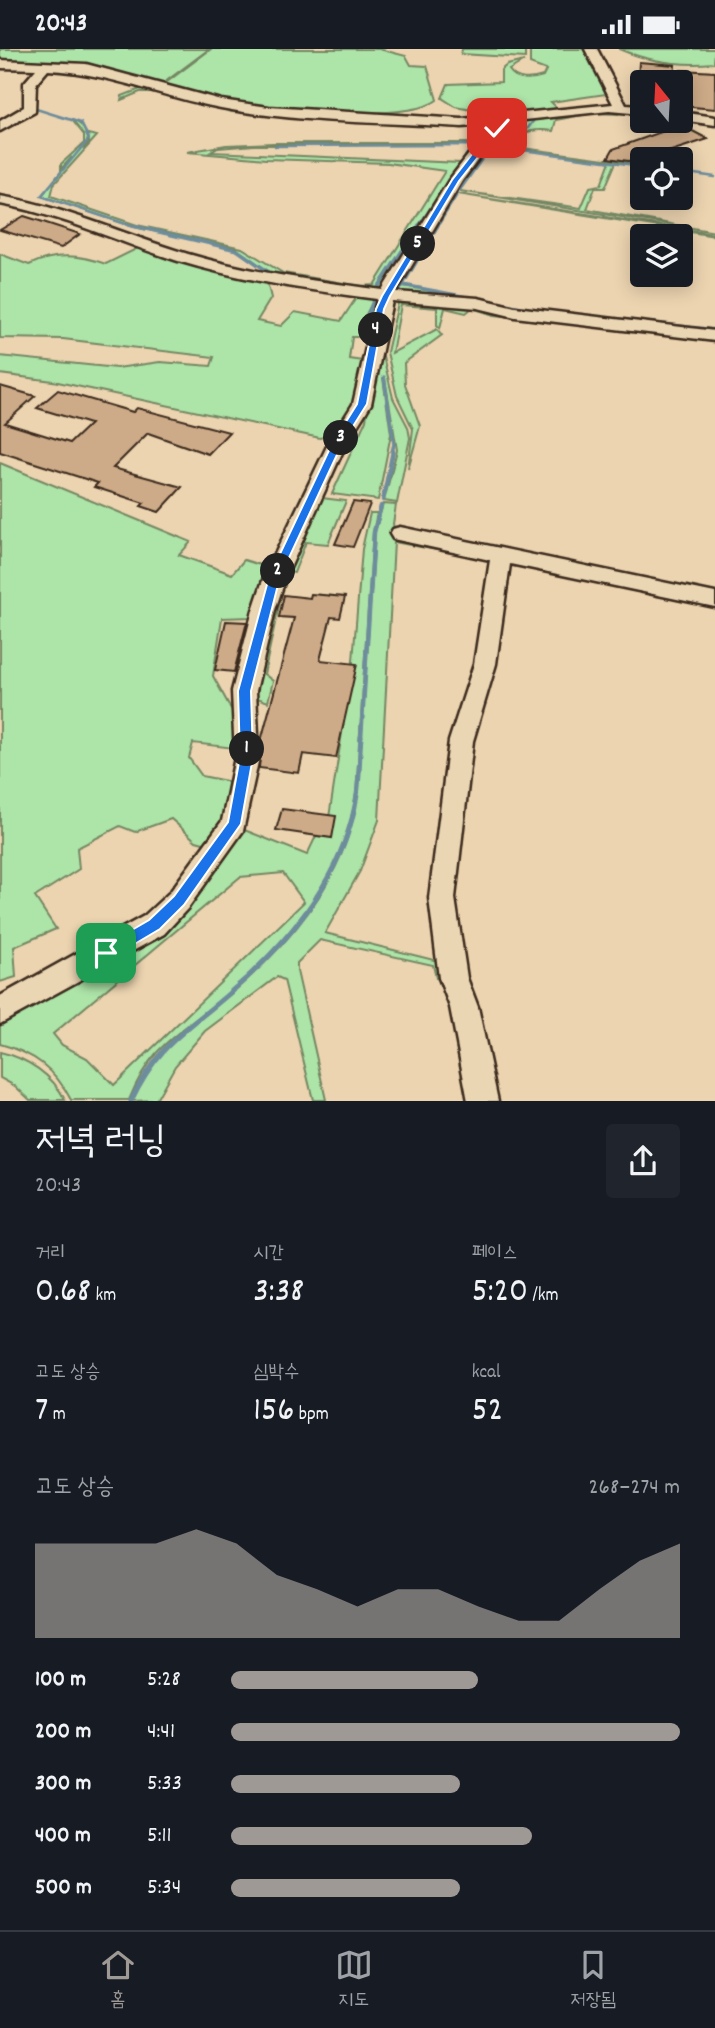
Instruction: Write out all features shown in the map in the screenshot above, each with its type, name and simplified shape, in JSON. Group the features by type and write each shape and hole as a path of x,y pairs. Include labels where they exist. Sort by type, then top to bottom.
{"street":[{"path":"591,49 621,107"},
{"path":"0,64 47,64 86,68 241,108 451,123 630,108"},
{"path":"0,127 30,109 30,83 47,64"},
{"path":"693,118 715,121"},
{"path":"0,1011 155,925 179,900 234,824 247,757 244,691 275,577 337,444 362,404 380,309 386,296 456,180 501,120"},
{"path":"0,200 33,206 182,257 256,278 386,296 478,303 515,312 715,336"},
{"path":"400,534 715,600"},
{"path":"483,1101 464,1007 453,978 442,898 461,741 485,664 501,556"}],"green space":[{"path":"0,49 209,49 161,85 0,62"},
{"path":"211,49 379,49 406,56 411,65 427,66 437,100 422,107 399,111 308,112 236,104 163,85"},
{"path":"462,49 525,49 525,58 461,54"},
{"path":"530,49 586,49 606,94 551,102 559,110 497,118 494,114 456,107 442,98 448,84 501,82 501,70 507,65 524,61 509,70 512,74 524,79 543,76 546,70 530,64"},
{"path":"619,49 715,49 714,63 665,62"},
{"path":"75,69 225,107 491,126 381,292 272,274 237,249 134,227 42,196 72,157 61,169 61,164 84,143 84,135 72,120 83,127 88,139 83,149 89,142 88,134 97,136 54,184 51,196 137,225 242,248 283,273 362,286 374,285 445,171 388,163 266,159 187,152 226,145 273,143 475,143 485,135 478,126 232,112 164,92 140,92 121,100 122,96 143,88","holes":["254,145 473,145 377,289 460,163 211,152 218,148"]},
{"path":"603,110 619,114 593,113 556,120 553,131 531,131 514,138 516,134 485,151 458,190 455,190 499,130 508,122"},
{"path":"514,138 500,145 630,162 616,162 605,188 595,188 587,209 670,224 460,191 581,208 590,187 601,185 610,161 494,146"},
{"path":"454,192 457,193 398,291 403,286 543,311 715,331 715,335 390,294"},
{"path":"458,194 651,224 642,224"},
{"path":"693,231 715,234 693,232"},
{"path":"142,246 267,282 271,298 257,321 281,326 295,312 341,321 358,295 382,297 372,339 366,338 373,301 363,320 361,337 352,337 349,359 363,361 356,396 337,433 320,438 53,381 0,374 0,356 117,368 160,362 211,366 214,357 63,339 0,338 0,254 29,265 48,258 68,256 106,264"},
{"path":"394,299 382,352 393,398 408,427 410,438 397,503 384,501 397,450 385,378 391,434 378,500 332,494 366,420 385,307"},
{"path":"399,299 451,302 577,323 494,315 472,308 466,313 445,308 440,328 437,325 437,308 401,305 392,353 437,329 442,335 404,363 405,384 420,426 408,469 413,429 397,396 387,352"},
{"path":"0,463 191,542 179,555 232,574 244,560 270,568 251,617 222,618 213,676 236,718 234,748 193,743 189,758 202,776 232,782 232,809 211,845 196,841 171,819 135,832 120,826 77,848 79,869 35,897 56,929 14,947 16,977 0,982"},
{"path":"322,498 346,501 328,544 306,542 294,573 287,572"},
{"path":"383,504 396,505 393,524 395,531 496,561 394,542 379,820 360,871 325,933 438,961 442,979 436,978 433,965 320,940 297,963 297,971 326,1100 313,1100 284,980 277,977 205,1031 175,1066 156,1100 132,1101 150,1067 168,1045 244,982 290,936 309,911 341,856 358,794 375,532"},
{"path":"370,513 377,513 373,532 356,794 349,825 324,884 306,911 264,960 155,1055 129,1100 71,1100 58,1079 42,1064 23,1052 0,1044 0,1017 133,944 237,827 307,855 316,836 326,837 353,661 362,549","holes":["283,873 304,902 114,1085 87,1058 62,1045 53,1034 240,877"]},
{"path":"284,582 264,674 273,681 268,702 252,696 249,685"},
{"path":"0,1052 38,1069 54,1083 65,1100 30,1100 15,1086 0,1078"}],"building":[{"path":"639,62 675,65 675,70 639,70"},
{"path":"693,71 715,72 715,109 693,107"},
{"path":"693,131 708,139 683,147 630,147 630,161 608,158 613,149 658,133"},
{"path":"24,216 80,234 61,248 0,230"},
{"path":"0,386 35,396 5,423 70,443 90,424 37,408 58,390 133,412 137,408 229,432 208,454 148,433 113,468 182,487 159,512 141,506 144,503 94,487 98,483 0,452"},
{"path":"353,502 370,504 353,547 335,544"},
{"path":"311,594 345,597 340,618 331,617 320,660 357,664 336,758 303,754 299,773 259,768 261,741 294,618 279,617 284,595 310,598"},
{"path":"226,621 247,622 234,672 215,670"},
{"path":"282,809 336,816 332,838 276,830"}],"waterway":[{"path":"33,108 81,123 89,139 41,196 135,227"},
{"path":"494,146 528,128 534,120"},
{"path":"275,146 473,145 418,227"},
{"path":"460,190 494,146"},
{"path":"494,146 630,164"},
{"path":"693,174 715,177"},
{"path":"437,227 458,193"},
{"path":"129,225 237,250 273,275"},
{"path":"372,289 377,289 419,225"},
{"path":"399,291 438,225"},
{"path":"403,285 537,310"},
{"path":"365,338 366,319 373,301"},
{"path":"608,318 715,330"},
{"path":"384,377 394,444 392,452"},
{"path":"383,500 393,451"},
{"path":"361,738 374,532 381,506"},
{"path":"131,1101 150,1067 172,1042 249,976 310,907 340,854 350,825 358,788 361,737"}],"route":[{"path":"106,953 155,925 179,900 234,824 247,757 244,691 275,577 337,444 362,404 380,309 386,296 456,180 481,144 497,128"}]}
